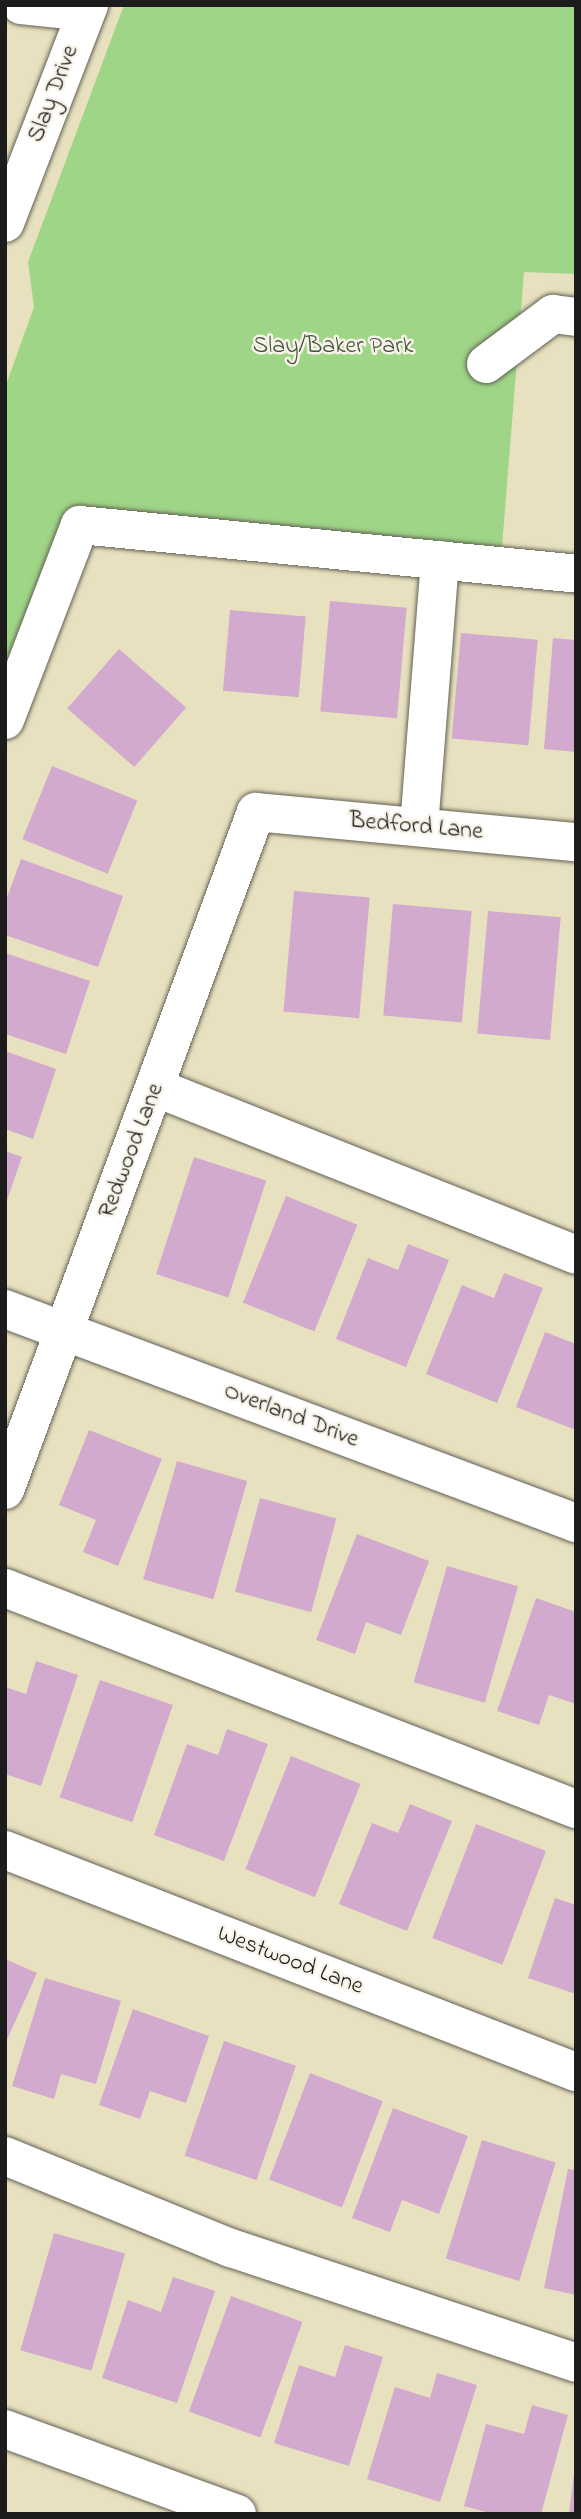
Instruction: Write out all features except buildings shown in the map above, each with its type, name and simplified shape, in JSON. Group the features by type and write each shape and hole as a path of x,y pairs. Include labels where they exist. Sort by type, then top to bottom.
{"street":[{"path":"21,5 87,9"},
{"name":"Slay Drive","path":"5,223 87,9"},
{"path":"486,364 553,314 576,317"},
{"path":"5,720 80,525 576,574"},
{"path":"419,827 440,561"},
{"name":"Bedford Lane","path":"256,812 576,842"},
{"name":"Redwood Lane","path":"5,1490 157,1087 256,812"},
{"path":"157,1087 576,1255"},
{"name":"Overland Drive","path":"5,1309 576,1522"},
{"path":"5,1588 576,1809"},
{"name":"Westwood Lane","path":"5,1850 576,2072"},
{"path":"5,2156 230,2248 576,2363"},
{"path":"5,2429 237,2514"}],"green space":[{"name":"Slay/Baker Park","path":"124,5 576,5 576,274 524,272 502,547 84,512 5,715 5,388 34,307 28,262"}]}
